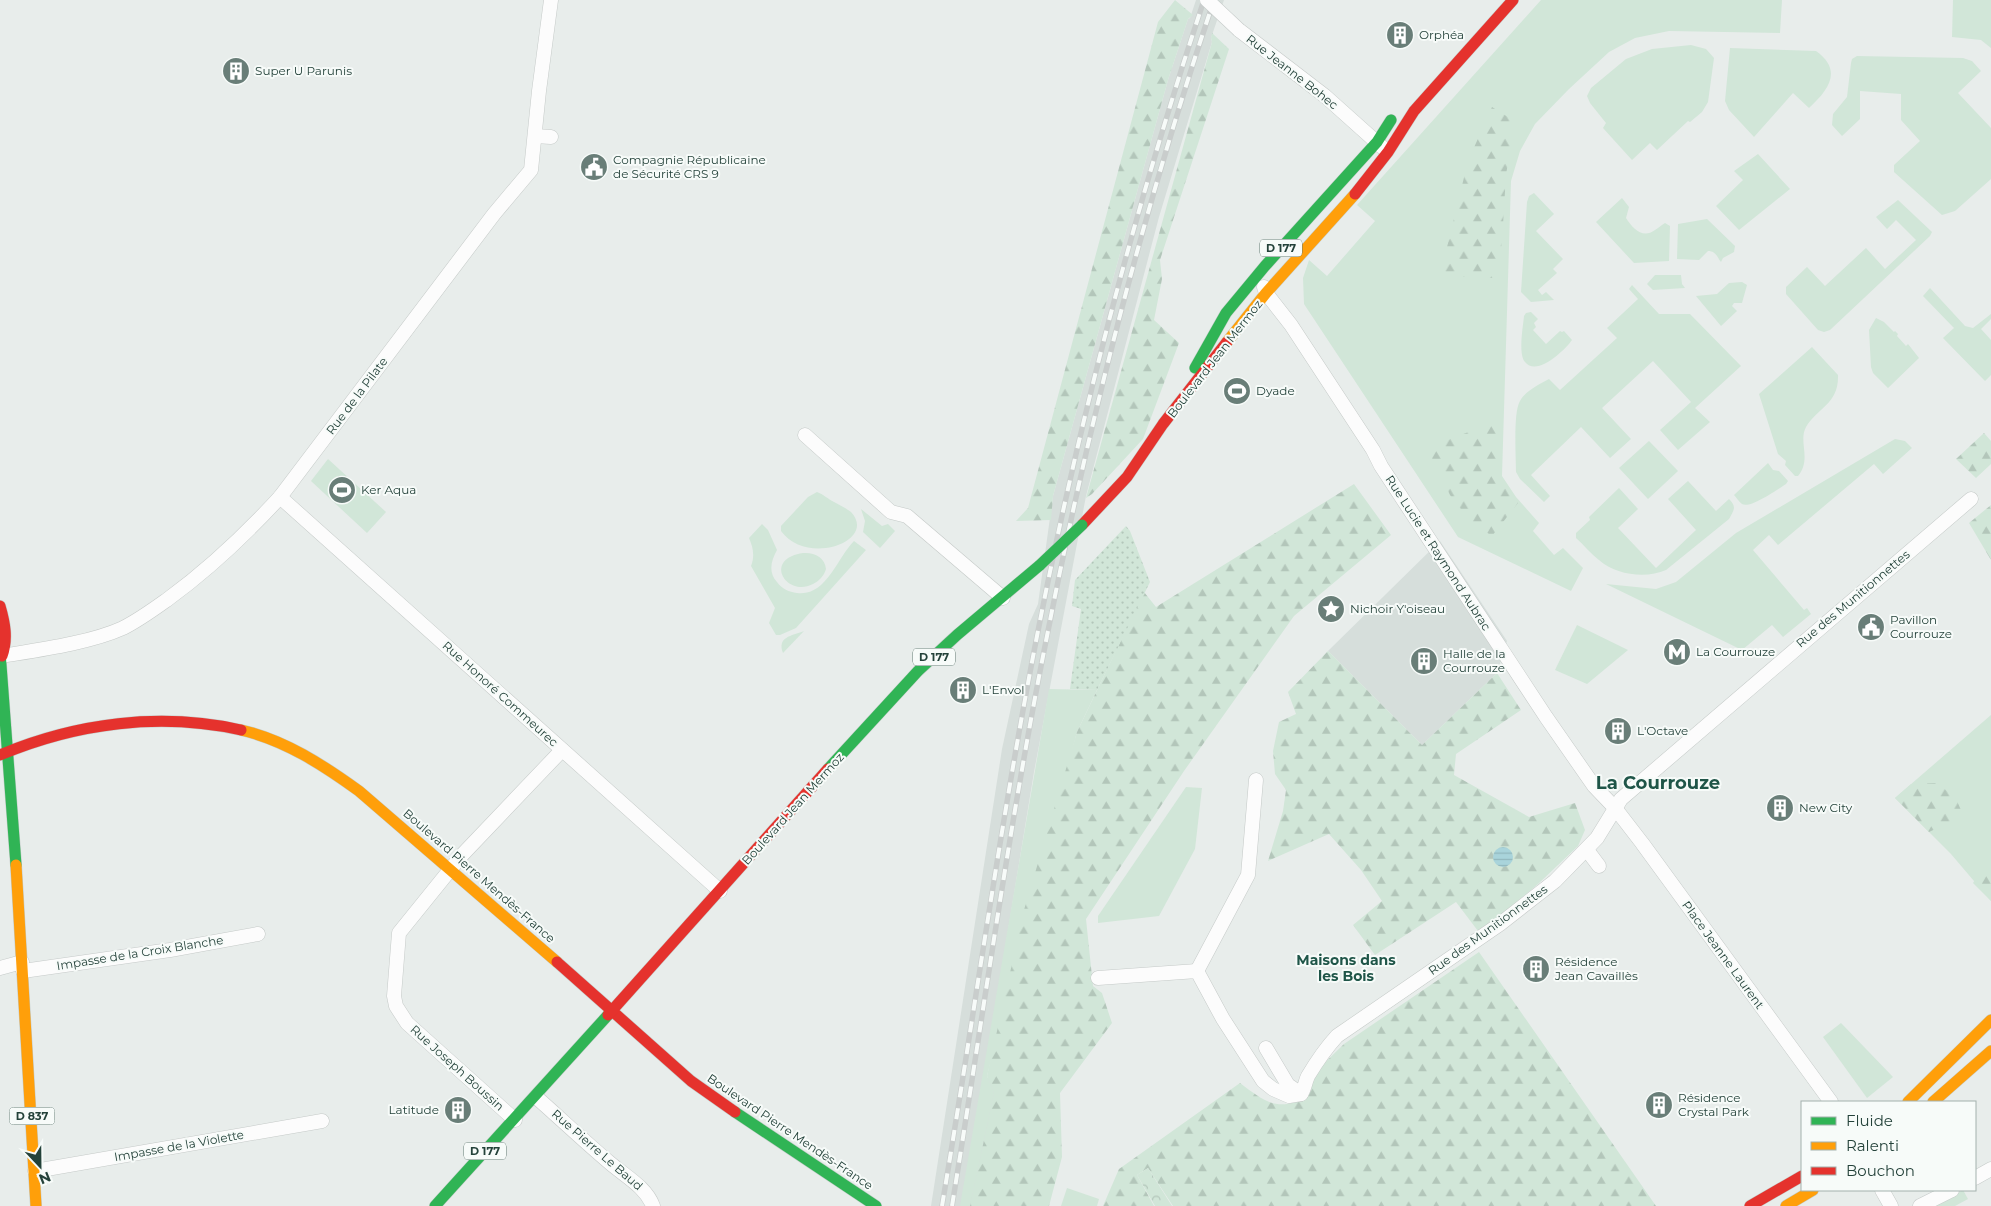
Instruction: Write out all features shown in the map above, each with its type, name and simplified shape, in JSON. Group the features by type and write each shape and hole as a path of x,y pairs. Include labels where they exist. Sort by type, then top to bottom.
{"main road":[{"name":"Boulevard Jean Mermoz","path":"435,1206 536,1097 918,671 957,635 1040,565 1082,525 1127,477 1163,424 1266,293 1364,184 1388,152 1414,111 1513,0"},
{"name":"Boulevard Jean Mermoz","path":"1163,424 1226,313 1265,266 1377,142 1398,110"},
{"path":"0,606 5,623 6,644 1,654 4,753"},
{"name":"Boulevard Pierre Mendès-France","path":"4,753 89,728 141,720 195,720 240,730 288,746 333,771 365,796 613,1010 691,1081 716,1100 876,1206"},
{"name":"D 837","path":"4,753 23,967 36,1206"},
{"path":"1909,1101 1991,1020"},
{"path":"1933,1101 1991,1051"},
{"path":"1750,1206 1801,1177"},
{"path":"1786,1206 1811,1191"}],"street":[{"name":"Rue de la Pilate","path":"1,654 102,636 134,622 208,567 256,524 280,497 494,214 531,170 551,0"},
{"name":"Rue Jeanne Bohec","path":"1207,0 1238,30 1325,96 1377,142"},
{"path":"535,136 551,137"},
{"path":"1377,142 1388,152"},
{"name":"Boulevard Jean Mermoz","path":"1214,334 1228,315 1236,308 1266,293 1264,280 1269,271 1315,219 1318,208"},
{"name":"Rue Lucie et Raymond Aubrac","path":"1266,293 1291,325 1546,717 1594,786 1615,808"},
{"path":"805,435 891,512 907,516 1002,598"},
{"name":"Rue Honoré Commeurec","path":"280,497 720,890"},
{"name":"Rue des Munitionnettes","path":"1298,1095 1305,1089 1307,1078 1320,1057 1337,1036 1500,924 1555,881 1587,850 1605,827 1621,798 1971,498"},
{"name":"Rue Joseph Boussin","path":"515,1120 407,1023 396,1006 393,984 397,965 398,933 462,855 562,750"},
{"path":"1197,971 1248,874 1256,780"},
{"name":"Place Jeanne Laurent","path":"1615,808 1830,1101"},
{"path":"1587,850 1599,866"},
{"name":"Impasse de la Croix Blanche","path":"0,968 170,950 258,934"},
{"path":"1098,978 1197,971"},
{"path":"1197,971 1223,1019 1263,1081 1273,1090 1298,1095"},
{"path":"1266,1048 1288,1085 1298,1095"},
{"name":"Rue Pierre Le Baud","path":"536,1097 609,1163 643,1190 649,1196 653,1206"},
{"name":"Impasse de la Violette","path":"35,1171 322,1121"},
{"path":"1976,1178 1991,1170"},
{"path":"1883,1191 1891,1206"},
{"path":"1920,1206 1950,1191"}],"shaded area":[{"path":"1196,0 1224,0 1211,38 1212,42 1159,217 1086,496 1034,772 984,1077 1060,1093 995,1206 931,1206 1002,749 1029,624 1038,604 1053,496 1168,80"},
{"name":"Halle de la Courrouze","path":"1440,541 1507,641 1497,673 1422,745 1328,651"}],"green space":[{"path":"1175,0 1193,15 1188,19 1168,80 1053,496 1051,520 1016,521 1028,508 1158,22"},
{"path":"1541,0 1782,0 1780,33 1669,31 1635,38 1609,52 1535,124 1520,151 1511,181 1502,476 1516,497 1539,523 1533,531 1554,555 1563,548 1583,568 1571,591 1458,537 1304,304 1303,278 1309,260 1327,276 1375,221 1357,205"},
{"path":"1953,0 1991,0 1991,48 1981,40 1952,37"},
{"path":"1212,33 1229,49 1160,260 1162,279 1154,320 1179,343 1143,439 1092,494 1086,498 1212,42"},
{"path":"1691,45 1706,49 1714,58 1708,102 1702,112 1690,122 1688,121 1657,150 1650,143 1632,160 1603,128 1606,123 1590,103 1587,96 1591,88 1626,59 1652,49"},
{"path":"1730,48 1816,51 1829,65 1830,80 1822,94 1809,108 1793,93 1754,137 1729,110 1725,101"},
{"path":"1857,56 1963,58 1972,61 1981,71 1958,93 1991,128 1991,179 1955,211 1942,215 1894,172 1894,165 1920,141 1901,120 1901,94 1860,91 1860,119 1842,136 1832,125 1833,114 1847,97 1851,63 1852,59"},
{"path":"1492,107 1516,122 1506,174 1502,242 1496,278 1440,276 1468,161"},
{"path":"1758,154 1790,189 1739,230 1716,206 1743,180 1734,171"},
{"path":"1534,193 1554,214 1536,231 1563,259 1553,269 1557,273 1538,290 1542,295 1546,292 1554,300 1531,302 1521,292 1527,202 1529,196"},
{"path":"1622,198 1629,207 1626,218 1639,232 1651,233 1665,223 1670,226 1669,261 1634,263 1596,222"},
{"path":"1898,200 1932,232 1930,236 1830,330 1824,332 1818,330 1786,294 1786,287 1807,267 1825,286 1866,248 1885,269 1916,240 1896,220 1887,229 1876,217"},
{"path":"1707,219 1735,246 1734,252 1723,258 1721,262 1715,253 1711,251 1708,251 1699,260 1677,259 1678,224"},
{"path":"1655,275 1681,275 1682,284 1685,288 1653,290 1647,284"},
{"path":"1742,282 1747,285 1742,303 1734,303 1732,306 1737,311 1721,326 1696,296 1717,294 1729,283"},
{"path":"1632,285 1659,314 1690,314 1741,366 1695,408 1710,422 1678,450 1660,430 1691,402 1653,361 1602,408 1631,439 1610,458 1581,427 1531,475 1550,496 1544,502 1520,479 1516,472 1516,415 1520,401 1529,391 1549,379 1560,390 1617,338 1607,328 1638,299 1629,289"},
{"path":"1930,288 1965,326 1973,328 1991,314 1991,319 1981,329 1991,340 1991,375 1985,381 1943,338 1954,328 1923,296"},
{"path":"1531,312 1538,319 1534,323 1536,327 1533,330 1546,344 1560,331 1564,331 1572,340 1557,355 1536,366 1530,366 1525,362 1522,353 1524,316 1526,313"},
{"path":"1876,318 1895,331 1898,334 1897,336 1906,346 1908,344 1919,358 1888,388 1873,373 1871,367 1869,330"},
{"path":"1812,347 1838,375 1837,385 1831,399 1806,427 1803,439 1804,463 1798,476 1795,476 1785,465 1786,461 1778,454 1759,394"},
{"path":"1497,421 1498,478 1518,503 1492,536 1471,522 1450,495 1427,448"},
{"path":"1984,433 1991,441 1991,464 1976,478 1956,459"},
{"path":"1895,439 1905,441 1912,448 1883,474 1874,464 1778,545 1769,535 1753,550 1804,610 1807,608 1811,614 1783,637 1772,625 1742,650 1606,584 1656,589 1676,582 1736,533"},
{"path":"1649,441 1678,471 1648,499 1619,468"},
{"name":"Ker Aqua","path":"328,459 386,512 367,533 311,481"},
{"path":"1768,463 1773,470 1779,471 1788,481 1771,494 1751,504 1742,504 1734,495"},
{"path":"1688,481 1716,511 1729,499 1734,509 1729,519 1666,570 1640,575 1622,572 1596,558 1576,538 1576,533 1590,520 1589,517 1619,488 1638,509 1618,528 1656,568 1696,530 1668,499"},
{"path":"1354,484 1391,535 1294,616 1184,771 1086,919 1093,986 1102,993 1112,1023 1060,1093 1062,1157 1049,1206 970,1206 994,1093 987,1076 1024,910 1077,732 1144,592 1156,607"},
{"path":"817,492 851,512 857,523 855,532 848,540 836,546 822,548 807,547 793,542 781,531 781,526 808,497"},
{"path":"1991,505 1991,560 1969,523"},
{"path":"861,509 882,526 888,524 895,531 880,548 863,532 865,521"},
{"path":"762,524 768,530 777,550 772,562 772,574 781,587 791,592 807,593 816,589 830,575 854,541 866,550 796,628 780,635 776,635 769,623 775,608 751,566 753,552 749,538"},
{"path":"1126,526 1130,531 1150,582 1097,690 1070,689 1081,609 1072,606 1075,580"},
{"path":"803,553 811,553 821,558 826,569 823,576 817,581 803,587 795,586 788,582 783,576 781,569 784,562 791,557"},
{"path":"1577,625 1628,650 1587,684 1555,670"},
{"path":"804,631 783,653 782,644 784,640"},
{"path":"1328,651 1422,745 1497,673 1521,710 1456,754 1454,775 1529,817 1575,803 1585,830 1578,846 1510,908 1478,931 1456,902 1375,955 1353,925 1382,901 1361,870 1329,834 1268,861 1283,811 1286,790 1275,774 1273,751 1279,722 1296,714 1288,692"},
{"path":"1049,689 1097,690 1077,732 987,1076 994,1093 970,1206 960,1206"},
{"path":"1991,715 1991,901 1951,854 1895,798"},
{"path":"1938,783 1956,799 1961,810 1957,819 1929,832 1895,798 1911,784"},
{"path":"1186,787 1202,788 1195,849 1159,916 1098,923 1098,916"},
{"path":"1991,860 1991,901 1973,883 1985,863"},
{"path":"1479,952 1656,1206 1173,1206 1148,1168 1137,1175 1154,1206 1103,1206 1119,1169 1240,1083 1256,1095 1278,1104 1296,1102 1306,1098 1309,1078 1344,1044"},
{"path":"1841,1023 1893,1077 1867,1098 1823,1037"},
{"path":"1148,1168 1172,1206 1155,1206 1137,1175"},
{"path":"1067,1188 1099,1199 1097,1206 1061,1206"},
{"path":"1961,1191 1964,1191 1968,1199 1955,1206 1933,1206"}],"water":[{"path":"1499,847 1507,847 1513,853 1513,861 1507,867 1499,867 1493,861 1493,853"}],"railway":[{"path":"942,1206 1011,778 1053,555 1110,315 1155,157 1204,0"},
{"path":"952,1206 1020,778 1063,555 1100,395 1141,236 1188,78 1214,0"}],"traffic: fast":[{"path":"1195,368 1226,313 1265,266 1377,142 1391,120"},
{"path":"1040,565 1082,525"},
{"path":"828,769 918,671 957,635 1040,565"},
{"path":"0,652 16,865"},
{"path":"435,1206 608,1015"},
{"path":"735,1112 876,1206"}],"traffic: slow":[{"path":"1227,342 1266,293 1355,194"},
{"path":"241,730 273,740 303,754 359,791 557,962"},
{"path":"16,865 36,1206"},
{"path":"1909,1101 1991,1020"},
{"path":"1934,1101 1991,1051"},
{"path":"1786,1206 1811,1191"}],"traffic: jam":[{"path":"1355,194 1388,152 1414,111 1513,0"},
{"path":"1082,525 1127,477 1163,424 1227,342"},
{"path":"0,606 5,631 2,656"},
{"path":"0,755 58,735 88,728 119,724 180,722 241,730"},
{"path":"608,1015 828,769"},
{"path":"557,962 691,1081 735,1112"},
{"path":"1750,1206 1801,1177"}],"place":[{"name":"Orphéa","path":"1400,35"},
{"name":"Super U Parunis","path":"236,71"},
{"name":"Compagnie Républicaine de Sécurité CRS 9","path":"594,167"},
{"name":"Dyade","path":"1237,391"},
{"name":"Ker Aqua","path":"342,490"},
{"name":"Nichoir Y'oiseau","path":"1331,609"},
{"name":"Pavillon Courrouze","path":"1871,627"},
{"name":"La Courrouze","path":"1677,652"},
{"name":"Halle de la Courrouze","path":"1424,661"},
{"name":"L'Envol","path":"963,690"},
{"name":"L'Octave","path":"1618,731"},
{"name":"New City","path":"1780,808"},
{"name":"Résidence Jean Cavaillès","path":"1536,969"},
{"name":"Résidence Crystal Park","path":"1659,1105"},
{"name":"Latitude","path":"458,1110"}],"district":[{"name":"La Courrouze","path":"1658,783"},
{"name":"Maisons dans les Bois","path":"1346,968"}]}
